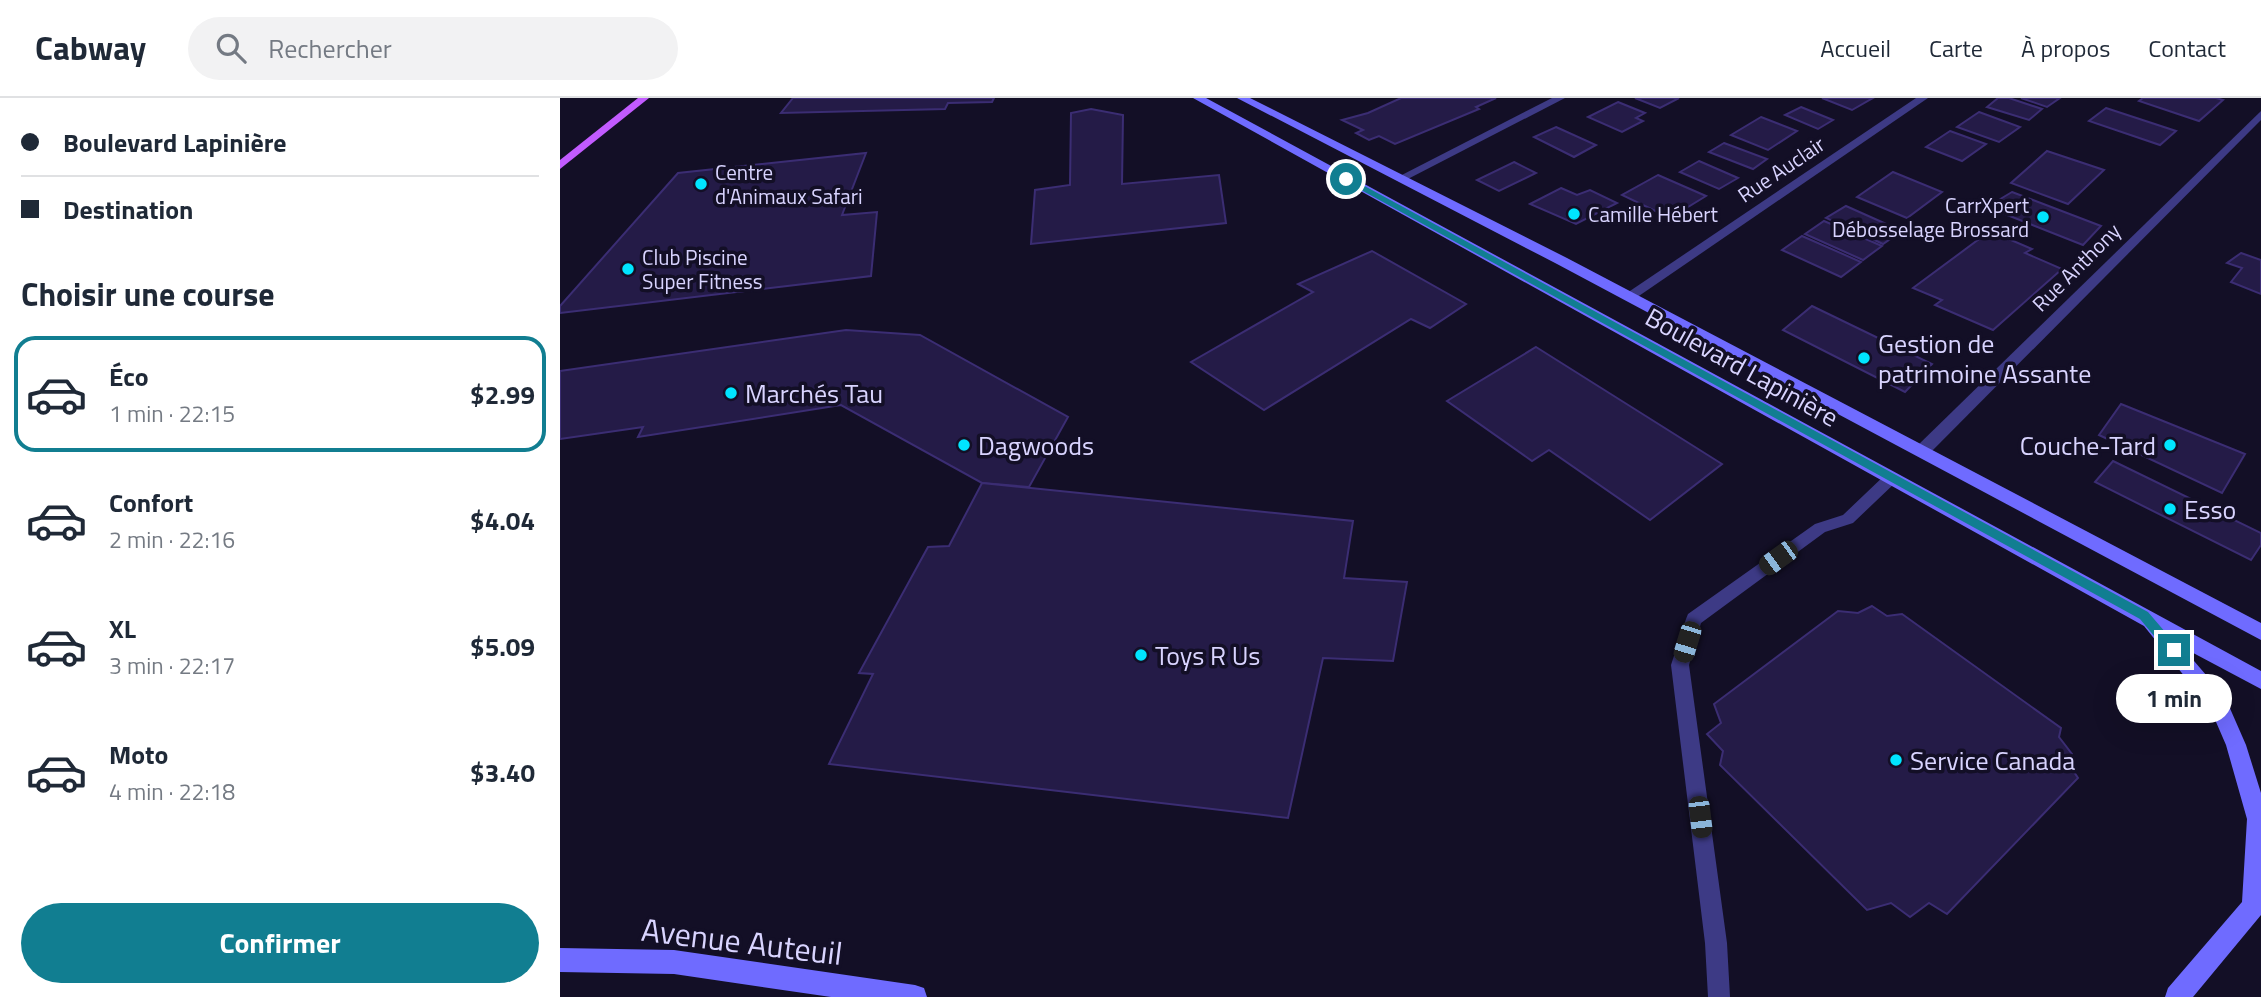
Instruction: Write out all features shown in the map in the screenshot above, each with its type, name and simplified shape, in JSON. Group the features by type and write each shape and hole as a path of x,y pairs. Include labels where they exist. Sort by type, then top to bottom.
{"main road":[{"path":"560,166 644,98"},
{"name":"Boulevard Lapinière","path":"1198,98 2261,681"},
{"name":"Boulevard Lapinière","path":"1242,98 1922,451 2261,632"},
{"path":"2144,616 2218,702 2236,744 2258,819 2257,898 2177,997"},
{"name":"Avenue Auteuil","path":"560,960 674,962 915,997"}],"street":[{"path":"1401,179 1560,98"},
{"name":"Rue Auclair","path":"1628,297 1923,98"},
{"name":"Rue Anthony","path":"1922,451 2261,114"}],"lane":[{"path":"1719,997 1715,930 1680,665 1694,619 1820,527 1848,519 1891,478"}],"building":[{"path":"793,98 994,98 992,102 948,103 945,109 781,113"},
{"path":"1401,98 1496,98 1476,107 1479,109 1395,144 1379,136 1369,140 1356,133 1363,130 1342,120 1368,113"},
{"path":"1635,98 1679,98 1660,108"},
{"path":"1822,98 1873,98 1852,110"},
{"path":"1998,98 2009,98 2042,109 2029,120 1987,107"},
{"path":"2021,98 2060,98 2047,107"},
{"path":"2143,98 2223,100 2199,121 2139,101"},
{"path":"1618,102 1645,113 1636,118 1643,121 1622,132 1588,117"},
{"path":"1801,107 1833,120 1818,129 1785,115"},
{"path":"2106,108 2176,131 2160,145 2089,121"},
{"path":"1091,109 1123,115 1122,184 1219,175 1226,223 1031,244 1035,190 1070,185 1071,113"},
{"path":"1979,112 2020,127 1999,142 1957,127"},
{"path":"1761,117 1797,131 1768,150 1731,135"},
{"path":"1556,127 1596,145 1574,157 1534,137"},
{"path":"1950,131 1986,144 1962,161 1926,147"},
{"path":"1724,143 1767,159 1753,169 1709,152"},
{"path":"2047,151 2104,170 2068,204 2011,183"},
{"path":"866,153 842,215 877,212 871,276 560,313 560,306 678,173"},
{"path":"1699,161 1738,178 1719,189 1680,172"},
{"path":"1514,162 1536,173 1499,191 1477,180"},
{"path":"1893,172 1942,192 1907,218 1857,197"},
{"path":"1658,175 1706,196 1670,218 1622,195"},
{"name":"Camille Hébert","path":"1561,188 1577,195 1590,190 1617,203 1576,224 1530,204"},
{"name":"CarrXpert Débosselage Brossard","path":"2012,192 2101,226 2083,245 1987,207"},
{"path":"1846,206 1902,231 1883,244 1826,218"},
{"path":"1824,221 1882,246 1863,260 1805,234"},
{"path":"1990,231 2032,249 2025,253 2062,269 1993,330 1935,305 1942,300 1913,288"},
{"path":"1802,236 1861,262 1841,277 1782,250"},
{"path":"1372,251 1466,304 1430,328 1411,319 1264,410 1191,362 1313,292 1298,284"},
{"path":"2241,253 2261,260 2261,294 2231,282 2242,268 2227,263"},
{"path":"1812,306 1932,364 1905,392 1783,330"},
{"path":"846,330 920,335 1068,417 1029,487 982,483 841,405 638,437 643,427 560,439 560,371"},
{"path":"1536,347 1722,464 1650,520 1549,450 1532,461 1447,401"},
{"name":"Couche-Tard","path":"2121,404 2245,454 2222,493 2099,435"},
{"path":"2113,461 2261,533 2261,545 2251,560 2095,482"},
{"path":"982,483 1353,521 1344,578 1407,582 1393,661 1323,658 1288,818 829,764 873,674 859,673 928,547 949,546"},
{"name":"Service Canada","path":"1872,606 1887,616 1902,614 2061,728 2059,737 2072,754 2070,766 2078,778 1947,914 1929,903 1910,917 1891,903 1867,910 1720,765 1723,751 1707,734 1721,723 1714,704 1838,611 1858,613"}],"place":[{"name":"Centre d'Animaux Safari","path":"701,184"},
{"name":"Camille Hébert","path":"1574,214"},
{"name":"CarrXpert Débosselage Brossard","path":"2043,217"},
{"name":"Club Piscine Super Fitness","path":"628,269"},
{"name":"Gestion de patrimoine Assante","path":"1864,358"},
{"name":"Marchés Tau","path":"731,393"},
{"name":"Dagwoods","path":"964,445"},
{"name":"Couche-Tard","path":"2170,445"},
{"name":"Esso","path":"2170,509"},
{"name":"Toys R Us","path":"1141,655"},
{"name":"Service Canada","path":"1896,760"}],"route":[{"path":"1346,179 2144,616 2174,650"}]}
